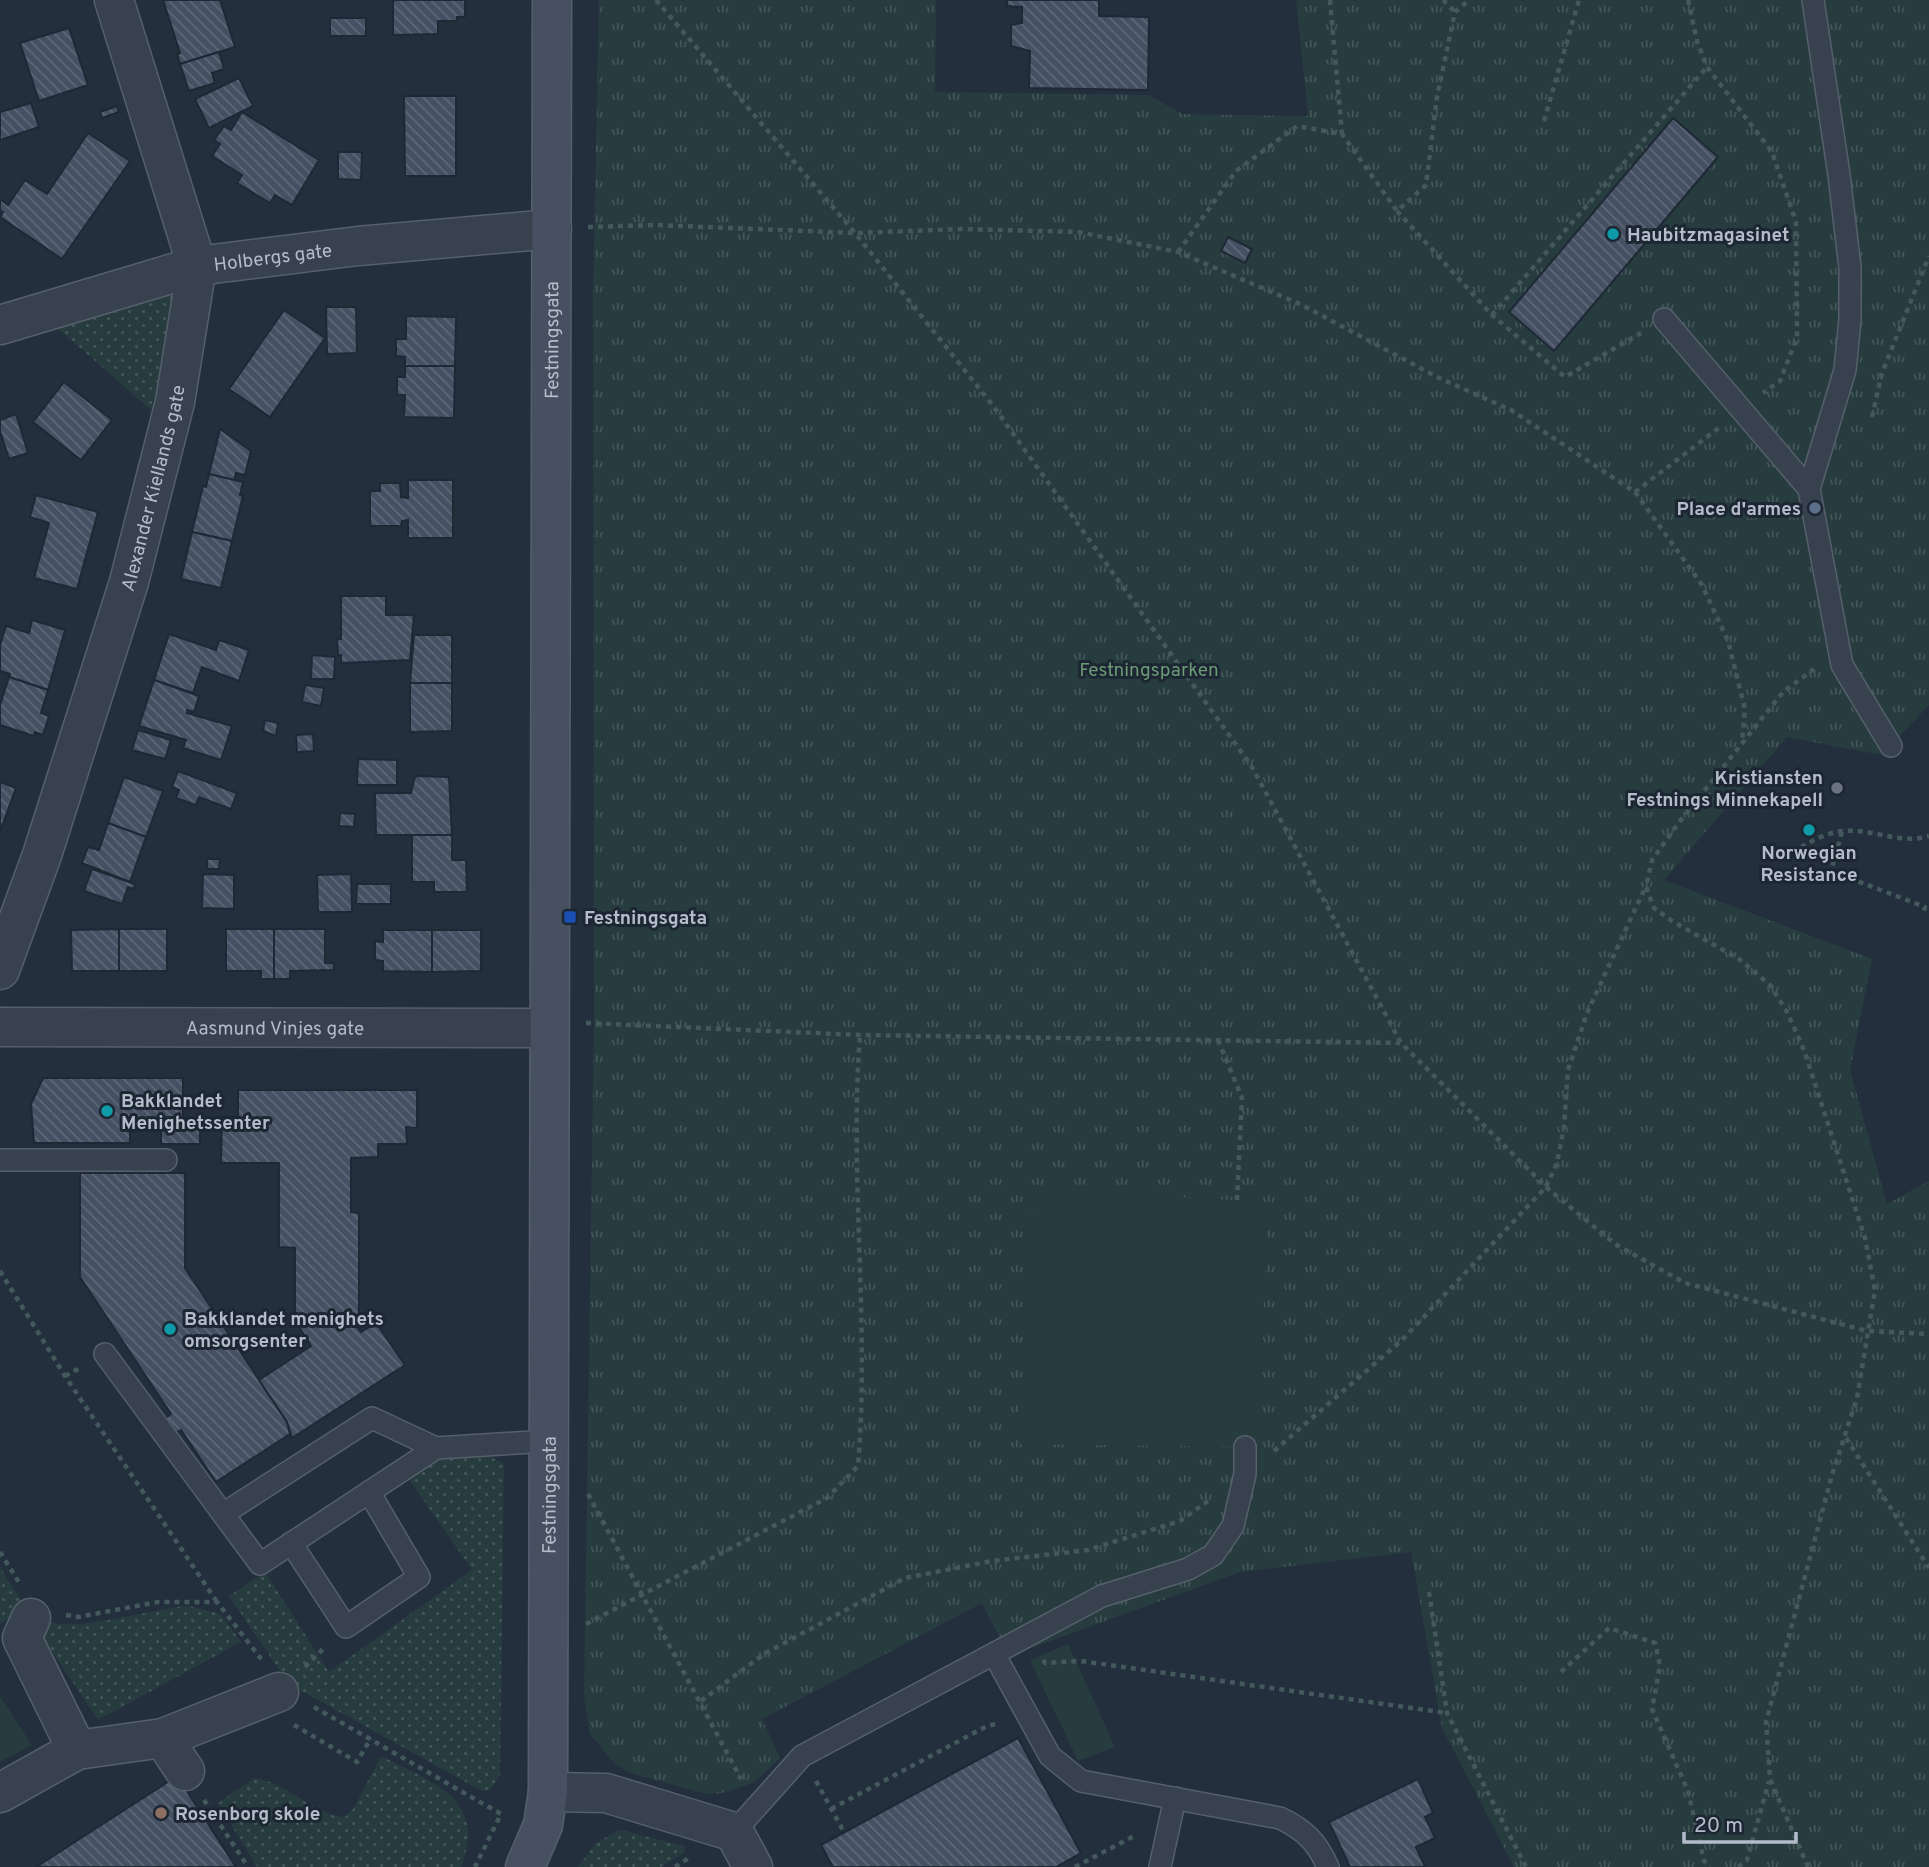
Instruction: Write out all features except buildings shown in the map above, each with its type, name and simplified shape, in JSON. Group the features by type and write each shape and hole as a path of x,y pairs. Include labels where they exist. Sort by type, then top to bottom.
{"main road":[{"name":"Festningsgata","path":"525,1867 543,1825 548,1792 548,1028 570,228 552,0"}],"street":[{"name":"Alexander Kiellands gate","path":"0,970 42,855 130,582 175,402 197,266 114,0"},
{"name":"Holbergs gate","path":"0,325 197,266 358,246 570,228"},
{"name":"Aasmund Vinjes gate","path":"0,1027 548,1028"},
{"path":"32,1618 22,1638 77,1750"},
{"path":"0,1793 77,1750 163,1738 269,1696"},
{"path":"163,1738 185,1771"},
{"path":"548,1792 606,1793 745,1820 753,1867"}],"lane":[{"path":"1813,0 1850,268 1850,320 1845,370 1809,489 1842,665 1891,746"},
{"path":"1664,320 1809,489"},
{"path":"0,1160 166,1160"},
{"path":"105,1354 260,1564 436,1448"},
{"path":"223,1514 372,1418 436,1448 548,1441"},
{"path":"745,1820 803,1756 1102,1596 1188,1569 1213,1555 1233,1526 1245,1474 1245,1447"},
{"path":"290,1544 346,1627 419,1577 369,1492"},
{"path":"994,1654 1050,1756 1081,1781 1280,1818 1301,1828 1317,1843 1328,1867"},
{"path":"1160,1867 1175,1798"}],"path":[{"path":"656,0 855,233 994,407 1252,767 1401,1044 1546,1187 1615,1244 1685,1283 1867,1331 1929,1334"},
{"path":"1330,0 1342,134 1397,211 1492,315 1565,377 1664,320"},
{"path":"1443,0 1455,12"},
{"path":"1397,211 1426,185 1437,97 1455,12 1469,0"},
{"path":"1544,121 1579,0"},
{"path":"1635,492 1780,381 1797,337 1796,222 1772,152 1707,66 1697,41 1688,0"},
{"path":"1492,315 1707,66"},
{"path":"1178,252 1236,172 1269,145 1297,126 1342,134"},
{"path":"570,228 656,225 855,233 962,229 1078,232 1178,252 1302,304 1439,378 1511,410 1635,492 1702,585 1728,641 1745,709 1742,743"},
{"path":"1872,417 1882,373 1929,256"},
{"path":"701,1701 764,1654 905,1577 1101,1546 1180,1521 1245,1474 1402,1340 1546,1187 1557,1163 1564,1127 1568,1070 1583,1024 1646,887 1653,860 1783,692 1819,665 1842,665"},
{"path":"1785,859 1802,845 1842,831 1916,840 1929,836"},
{"path":"1842,831 1831,871 1925,908 1923,914"},
{"path":"1646,887 1654,908 1739,959 1770,985 1787,1012 1804,1050 1865,1238 1875,1290 1857,1398 1832,1475 1766,1722 1770,1779 1808,1867"},
{"path":"585,1023 860,1035 1401,1044"},
{"path":"580,1626 827,1498 858,1466 862,1413 857,1073 860,1035"},
{"path":"1217,1040 1242,1098 1237,1200"},
{"path":"0,1271 65,1376 218,1602"},
{"path":"1846,1437 1929,1568"},
{"path":"583,1483 701,1701 745,1820"},
{"path":"1429,1592 1447,1713 1526,1867"},
{"path":"346,1627 269,1696 276,1714 357,1762 371,1738"},
{"path":"1561,1672 1609,1628 1655,1643 1660,1667 1652,1709 1688,1791 1704,1861 1710,1867"},
{"path":"1031,1634 1045,1663 1081,1661 1447,1713"},
{"path":"831,1809 987,1726 1028,1716"},
{"path":"803,1756 844,1832"},
{"path":"1738,1867 1747,1860 1770,1779"},
{"path":"208,1806 248,1867"},
{"path":"475,1867 501,1814"},
{"path":"1075,1867 1119,1843"}],"green space":[{"name":"Festningsparken","path":"599,0 936,0 935,92 1149,95 1182,114 1308,116 1296,0 1929,0 1929,705 1882,755 1787,737 1664,880 1872,959 1850,1070 1887,1204 1929,1181 1929,1867 1514,1867 1442,1728 1411,1552 1240,1572 1009,1656 982,1603 762,1719 780,1758 755,1782 722,1793 707,1794 630,1773 614,1763 590,1734 584,1696 594,1019 593,297"},
{"path":"197,266 175,402 150,409 39,312"},
{"path":"1034,1189 1269,1202 1256,1447 1018,1444"},
{"path":"459,1454 486,1454 504,1464 500,1775 490,1790 482,1791 300,1690 278,1668 229,1596 265,1572 329,1672 472,1570 408,1478 440,1460"},
{"path":"0,1567 26,1608 0,1624"},
{"path":"189,1606 221,1614 241,1642 98,1720 37,1629 48,1621 61,1624 96,1622"},
{"path":"1068,1644 1115,1747 1078,1761 1030,1660"},
{"path":"0,1696 32,1745 0,1762"},
{"path":"381,1756 435,1784 461,1808 467,1824 467,1843 461,1867 257,1867 218,1803 254,1778 278,1786 322,1811 345,1817 354,1808"},
{"path":"620,1830 684,1846 685,1852 661,1867 578,1867 596,1843"}],"place":[{"name":"Haubitzmagasinet","path":"1613,234"},
{"name":"Place d'armes","path":"1815,508"},
{"name":"Kristiansten Festnings Minnekapell","path":"1837,788"},
{"name":"Norwegian Resistance","path":"1809,830"},
{"name":"Festningsgata","path":"570,917"},
{"name":"Bakklandet Menighetssenter","path":"107,1111"},
{"name":"Bakklandet menighets omsorgsenter","path":"170,1329"},
{"name":"Rosenborg skole","path":"161,1813"}]}
